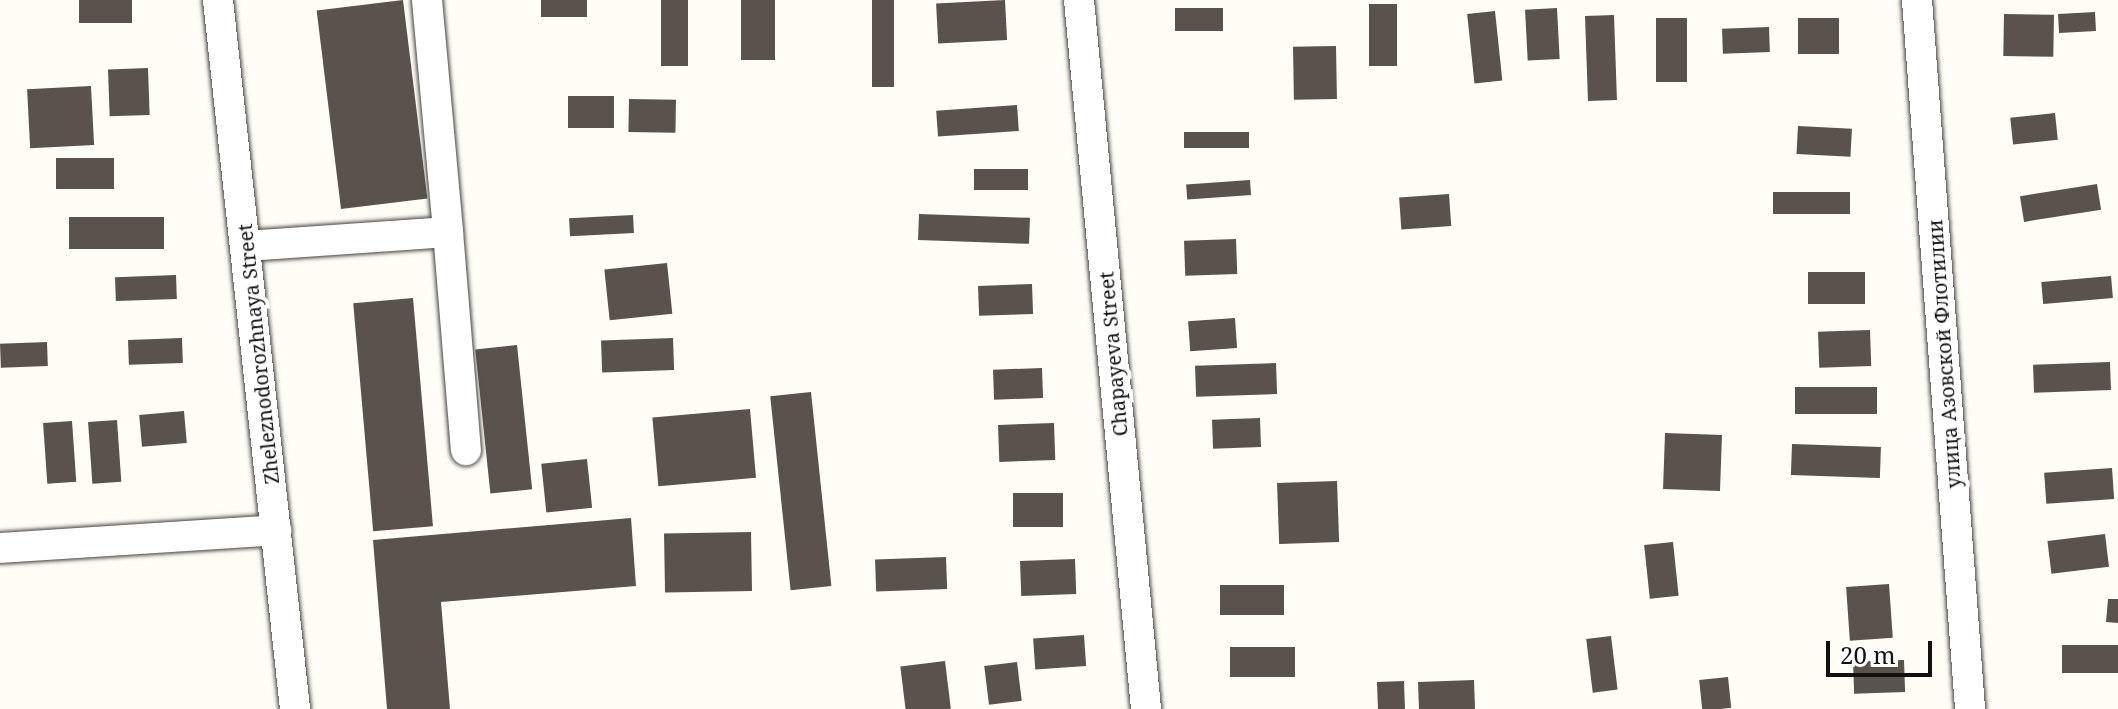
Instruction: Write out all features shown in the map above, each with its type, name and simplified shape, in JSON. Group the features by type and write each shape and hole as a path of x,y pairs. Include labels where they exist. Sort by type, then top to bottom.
{"street":[{"name":"Zheleznodorozhnaya Street","path":"218,0 295,709"},
{"path":"427,0 466,450"},
{"name":"Chapayeva Street","path":"1079,0 1146,709"},
{"name":"улица Азовской Флотилии","path":"1917,0 1970,709"},
{"path":"247,246 448,232"},
{"path":"0,548 276,530"}],"building":[{"path":"79,0 132,0 132,23 79,23"},
{"path":"403,0 427,199 341,209 317,11"},
{"path":"541,0 587,0 587,17 541,17"},
{"path":"661,0 688,0 688,66 661,66"},
{"path":"741,0 775,0 775,60 741,60"},
{"path":"872,0 894,0 894,87 872,87"},
{"path":"1005,0 1007,40 938,44 936,4"},
{"path":"1369,4 1397,4 1397,66 1369,66"},
{"path":"1175,8 1223,8 1223,31 1175,31"},
{"path":"1557,8 1560,59 1528,61 1525,10"},
{"path":"1495,11 1502,81 1474,84 1467,14"},
{"path":"2095,12 2096,31 2059,33 2058,14"},
{"path":"2004,14 2054,15 2053,57 2003,56"},
{"path":"1614,15 1617,100 1588,101 1585,16"},
{"path":"1656,18 1687,18 1687,82 1656,82"},
{"path":"1798,18 1839,18 1839,54 1798,54"},
{"path":"1769,27 1770,52 1723,54 1722,29"},
{"path":"1336,46 1337,99 1294,100 1293,47"},
{"path":"148,68 150,115 110,116 108,69"},
{"path":"91,86 94,145 30,148 27,89"},
{"path":"568,96 614,96 614,128 568,128"},
{"path":"629,99 676,100 675,133 628,132"},
{"path":"1017,105 1019,131 938,137 936,111"},
{"path":"2055,113 2058,140 2013,145 2010,118"},
{"path":"1798,126 1852,129 1850,157 1797,154"},
{"path":"1184,132 1249,132 1249,148 1184,148"},
{"path":"56,158 114,158 114,189 56,189"},
{"path":"974,169 1028,169 1028,190 974,190"},
{"path":"1250,180 1251,195 1187,199 1186,184"},
{"path":"2097,184 2101,210 2024,222 2020,196"},
{"path":"1773,192 1850,192 1850,214 1773,214"},
{"path":"1449,194 1451,226 1401,229 1399,197"},
{"path":"919,214 1030,218 1029,244 918,240"},
{"path":"633,215 634,233 570,236 569,218"},
{"path":"69,217 164,217 164,249 69,249"},
{"path":"1236,239 1237,274 1185,276 1184,241"},
{"path":"667,263 672,314 610,320 604,270"},
{"path":"1808,272 1865,272 1865,304 1808,304"},
{"path":"176,275 177,299 116,301 115,277"},
{"path":"2111,276 2113,298 2043,304 2041,282"},
{"path":"1032,284 1033,314 979,316 978,286"},
{"path":"413,298 433,526 373,531 353,303"},
{"path":"1235,318 1237,348 1190,351 1188,321"},
{"path":"1870,330 1871,366 1819,368 1818,332"},
{"path":"182,338 183,363 129,365 128,340"},
{"path":"673,338 674,370 602,372 601,341"},
{"path":"47,342 48,366 1,368 0,344"},
{"path":"517,345 532,489 490,494 475,349"},
{"path":"2110,362 2111,390 2034,393 2033,365"},
{"path":"1276,363 1277,394 1196,397 1195,366"},
{"path":"1042,368 1043,398 994,400 993,370"},
{"path":"1795,387 1877,387 1877,414 1795,414"},
{"path":"811,392 831,586 791,590 770,396"},
{"path":"750,409 756,478 658,486 652,418"},
{"path":"184,411 187,443 142,447 139,415"},
{"path":"1260,418 1261,447 1213,449 1212,420"},
{"path":"117,420 121,482 92,484 88,422"},
{"path":"72,421 76,482 47,484 43,423"},
{"path":"1054,423 1055,460 999,462 998,425"},
{"path":"1665,433 1722,435 1720,491 1663,489"},
{"path":"1792,444 1881,447 1880,478 1791,475"},
{"path":"587,459 592,508 546,513 541,464"},
{"path":"2112,468 2114,499 2046,504 2044,473"},
{"path":"1337,481 1339,542 1279,544 1277,483"},
{"path":"1013,493 1063,493 1063,527 1013,527"},
{"path":"631,518 636,586 441,602 450,709 387,709 373,540"},
{"path":"751,532 752,591 665,593 664,534"},
{"path":"2105,534 2109,567 2051,574 2047,541"},
{"path":"1673,542 1679,596 1650,599 1644,545"},
{"path":"946,557 947,589 876,591 875,559"},
{"path":"1075,559 1076,594 1021,596 1020,561"},
{"path":"1889,584 1893,638 1850,641 1846,587"},
{"path":"1220,585 1284,585 1284,615 1220,615"},
{"path":"2108,599 2118,599 2118,623 2106,622"},
{"path":"1084,635 1086,666 1035,669 1033,639"},
{"path":"1611,636 1618,690 1593,693 1586,639"},
{"path":"2062,645 2118,645 2118,673 2062,673"},
{"path":"1230,647 1295,647 1295,677 1230,677"},
{"path":"1904,660 1905,692 1854,694 1853,662"},
{"path":"945,661 951,709 906,709 900,666"},
{"path":"1017,662 1022,701 989,705 984,666"},
{"path":"1728,677 1731,708 1702,709 1699,680"},
{"path":"1474,680 1475,709 1419,709 1418,682"},
{"path":"1404,681 1405,709 1378,709 1377,682"}]}
